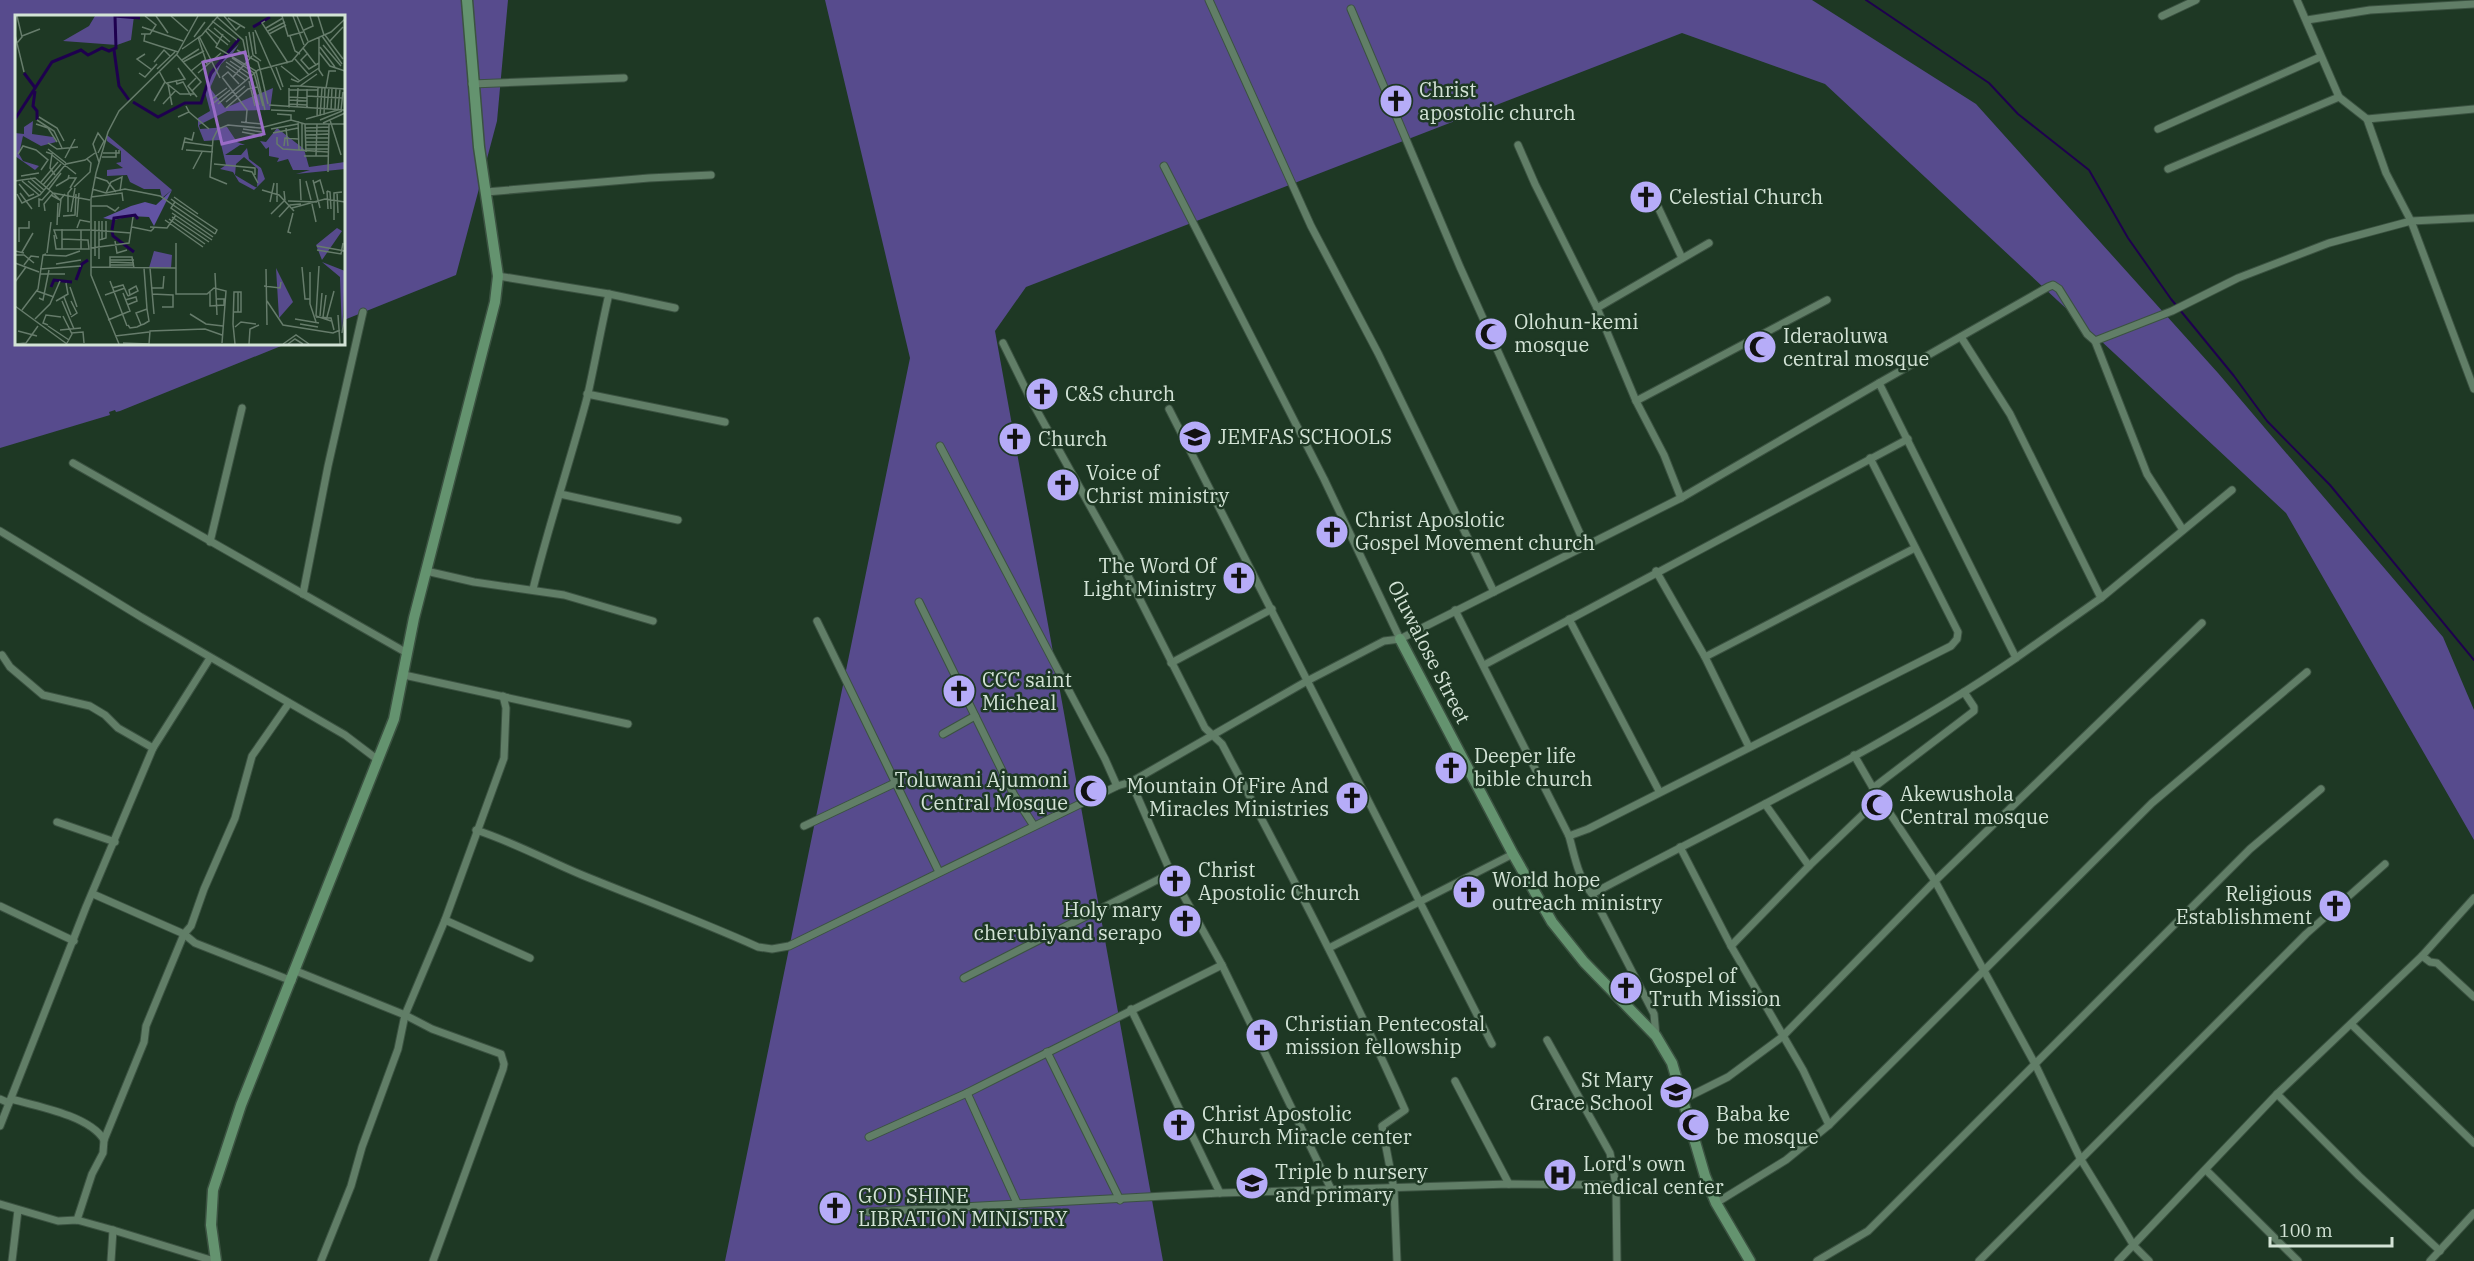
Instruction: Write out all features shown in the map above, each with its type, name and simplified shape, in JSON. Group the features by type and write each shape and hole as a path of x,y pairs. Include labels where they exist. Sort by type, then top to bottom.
{"street":[{"path":"0,1204 58,1221 76,1220 215,1261 211,1225 213,1190 242,1105 394,719 426,571 495,302 498,276 472,84 467,0"},
{"path":"1209,0 1311,226 1378,353 1494,592"},
{"path":"2162,16 2196,0"},
{"path":"2297,0 2339,97 2367,119 2386,173 2411,221 2474,389"},
{"path":"2307,20 2370,10 2474,4"},
{"path":"1351,9 1460,267 1586,547"},
{"path":"2158,129 2320,57"},
{"path":"472,84 624,78"},
{"path":"2169,169 2339,97"},
{"path":"2367,119 2474,109"},
{"path":"1518,145 1535,184 1598,308 1636,401 1664,455 1681,498"},
{"name":"Oluwalose Street","path":"1164,166 1324,479 1400,639 1513,854 1552,922 1567,942 1656,1036 1672,1063 1705,1176 1716,1203 1750,1261"},
{"path":"486,192 711,175"},
{"path":"1658,207 1682,258"},
{"path":"2095,341 2191,303 2238,278 2329,243 2411,221 2474,218"},
{"path":"1598,308 1709,243"},
{"path":"498,276 609,294 675,308"},
{"path":"476,830 499,837 581,874 758,947 772,949 789,946 1117,786 1131,782 1307,681 1383,641 1400,639 1681,498 2053,285 2063,294 2086,334 2095,341 2147,474 2184,530"},
{"path":"533,589 546,534 560,494 587,394 609,294"},
{"path":"1636,401 1827,300"},
{"path":"303,594 328,466 363,312"},
{"path":"1961,337 2010,414 2101,598"},
{"path":"1003,343 1031,400 1112,543 1205,728 1222,744 1329,948 1406,1110 1382,1126 1394,1189 1397,1261"},
{"path":"1879,383 2016,658"},
{"path":"587,394 725,422"},
{"path":"210,542 242,408"},
{"path":"1169,409 1492,1044"},
{"path":"1484,665 1656,571 1908,439"},
{"path":"940,446 1105,759 1117,786"},
{"path":"1569,837 1952,646 1957,639 1958,632 1870,459"},
{"path":"73,463 408,653"},
{"path":"1592,894 1765,804 1964,692 2101,598 2232,490"},
{"path":"560,494 678,520"},
{"path":"0,531 210,658 345,735 378,760"},
{"path":"1706,657 1915,548"},
{"path":"426,571 474,582 564,595 653,621"},
{"path":"1656,571 1706,657 1749,747"},
{"path":"919,603 1014,795 1034,826"},
{"path":"1171,663 1272,609"},
{"path":"1455,610 1569,837 1580,874 1654,1014 1656,1036"},
{"path":"1569,619 1659,791"},
{"path":"817,621 939,872"},
{"path":"1682,1100 1728,1077 1782,1037 1935,881 2202,622"},
{"path":"2,655 10,667 43,695 90,706 105,715 118,728 153,748"},
{"path":"0,1126 28,1058 30,1045 153,748 210,658"},
{"path":"1716,1203 1786,1160 1829,1125 2152,803 2307,672"},
{"path":"404,675 628,724"},
{"path":"1873,788 1974,711 1974,707 1964,692"},
{"path":"321,1261 351,1186 362,1147 398,1049 405,1015 445,920 504,758 506,708 503,696"},
{"path":"76,1220 92,1173 103,1153 104,1140 144,1042 146,1026 184,934 191,926 235,818 252,756 289,703"},
{"path":"943,734 975,716"},
{"path":"1854,755 1873,788 1935,881 2035,1064 2080,1158 2134,1245 2150,1261"},
{"path":"1131,782 1171,873 1222,965 1332,1191"},
{"path":"804,826 896,783"},
{"path":"1816,1261 1868,1231 2250,849 2321,789"},
{"path":"1731,946 1880,798"},
{"path":"1765,804 1809,866"},
{"path":"57,822 115,842"},
{"path":"1680,847 1731,946 1803,1070 1829,1125"},
{"path":"1329,948 1513,854"},
{"path":"1979,1261 2306,934 2385,864"},
{"path":"964,978 1171,873"},
{"path":"93,894 184,934 195,943 405,1015 432,1029 501,1054 504,1064 485,1124 433,1261"},
{"path":"2118,1261 2277,1094 2422,956 2474,898"},
{"path":"0,906 74,940"},
{"path":"445,920 530,958"},
{"path":"2422,956 2430,963 2437,963 2474,997"},
{"path":"869,1137 967,1093 1222,965"},
{"path":"1131,1009 1220,1193"},
{"path":"2351,1024 2474,1143"},
{"path":"1547,1040 1610,1153 1616,1185 1617,1261"},
{"path":"1047,1052 1120,1200"},
{"path":"1455,1081 1509,1184"},
{"path":"967,1093 1017,1203"},
{"path":"2277,1094 2359,1176 2440,1251"},
{"path":"0,1099 70,1117 94,1129 104,1140"},
{"path":"2206,1170 2298,1261"},
{"path":"868,1212 1220,1193 1509,1184 1616,1185"},
{"path":"12,1261 18,1210"},
{"path":"2430,1261 2474,1213"},
{"path":"111,1261 113,1230"}],"shaded area":[{"path":"0,0 508,0 497,121 456,275 345,320 345,15 15,15 15,345 284,345 120,411 109,412 110,415 0,448"},
{"path":"825,0 1812,0 1976,104 2218,373 2443,637 2474,710 2474,840 2286,513 1825,84 1682,33 1026,287 995,331 1163,1261 725,1261 910,358"}],"waterway":[{"path":"1866,0 1989,83 2018,114 2089,170 2128,238 2171,299 2234,376 2267,421 2330,485 2474,660"}],"place":[{"name":"Christ apostolic church","path":"1396,101"},
{"name":"Celestial Church","path":"1646,197"},
{"name":"Olohun-kemi mosque","path":"1491,334"},
{"name":"Ideraoluwa central mosque","path":"1760,347"},
{"name":"C&S church","path":"1042,394"},
{"name":"JEMFAS SCHOOLS","path":"1195,437"},
{"name":"Church","path":"1015,439"},
{"name":"Voice of Christ ministry","path":"1063,485"},
{"name":"Christ Aposlotic Gospel Movement church","path":"1332,532"},
{"name":"The Word Of Light Ministry","path":"1239,578"},
{"name":"CCC saint Micheal","path":"959,691"},
{"name":"Deeper life bible church","path":"1451,768"},
{"name":"Toluwani Ajumoni Central Mosque","path":"1091,791"},
{"name":"Mountain Of Fire And Miracles Ministries","path":"1352,798"},
{"name":"Akewushola Central mosque","path":"1877,805"},
{"name":"Christ Apostolic Church","path":"1175,881"},
{"name":"World hope outreach ministry","path":"1469,892"},
{"name":"Religious Establishment","path":"2335,906"},
{"name":"Holy mary cherubiyand serapo","path":"1185,921"},
{"name":"Gospel of Truth Mission","path":"1626,988"},
{"name":"Christian Pentecostal mission fellowship","path":"1262,1035"},
{"name":"St Mary Grace School","path":"1676,1092"},
{"name":"Christ Apostolic Church Miracle center","path":"1179,1125"},
{"name":"Baba ke be mosque","path":"1693,1125"},
{"name":"Lord's own medical center","path":"1560,1175"},
{"name":"Triple b nursery and primary","path":"1252,1183"},
{"name":"GOD SHINE LIBRATION MINISTRY","path":"835,1208"}]}
